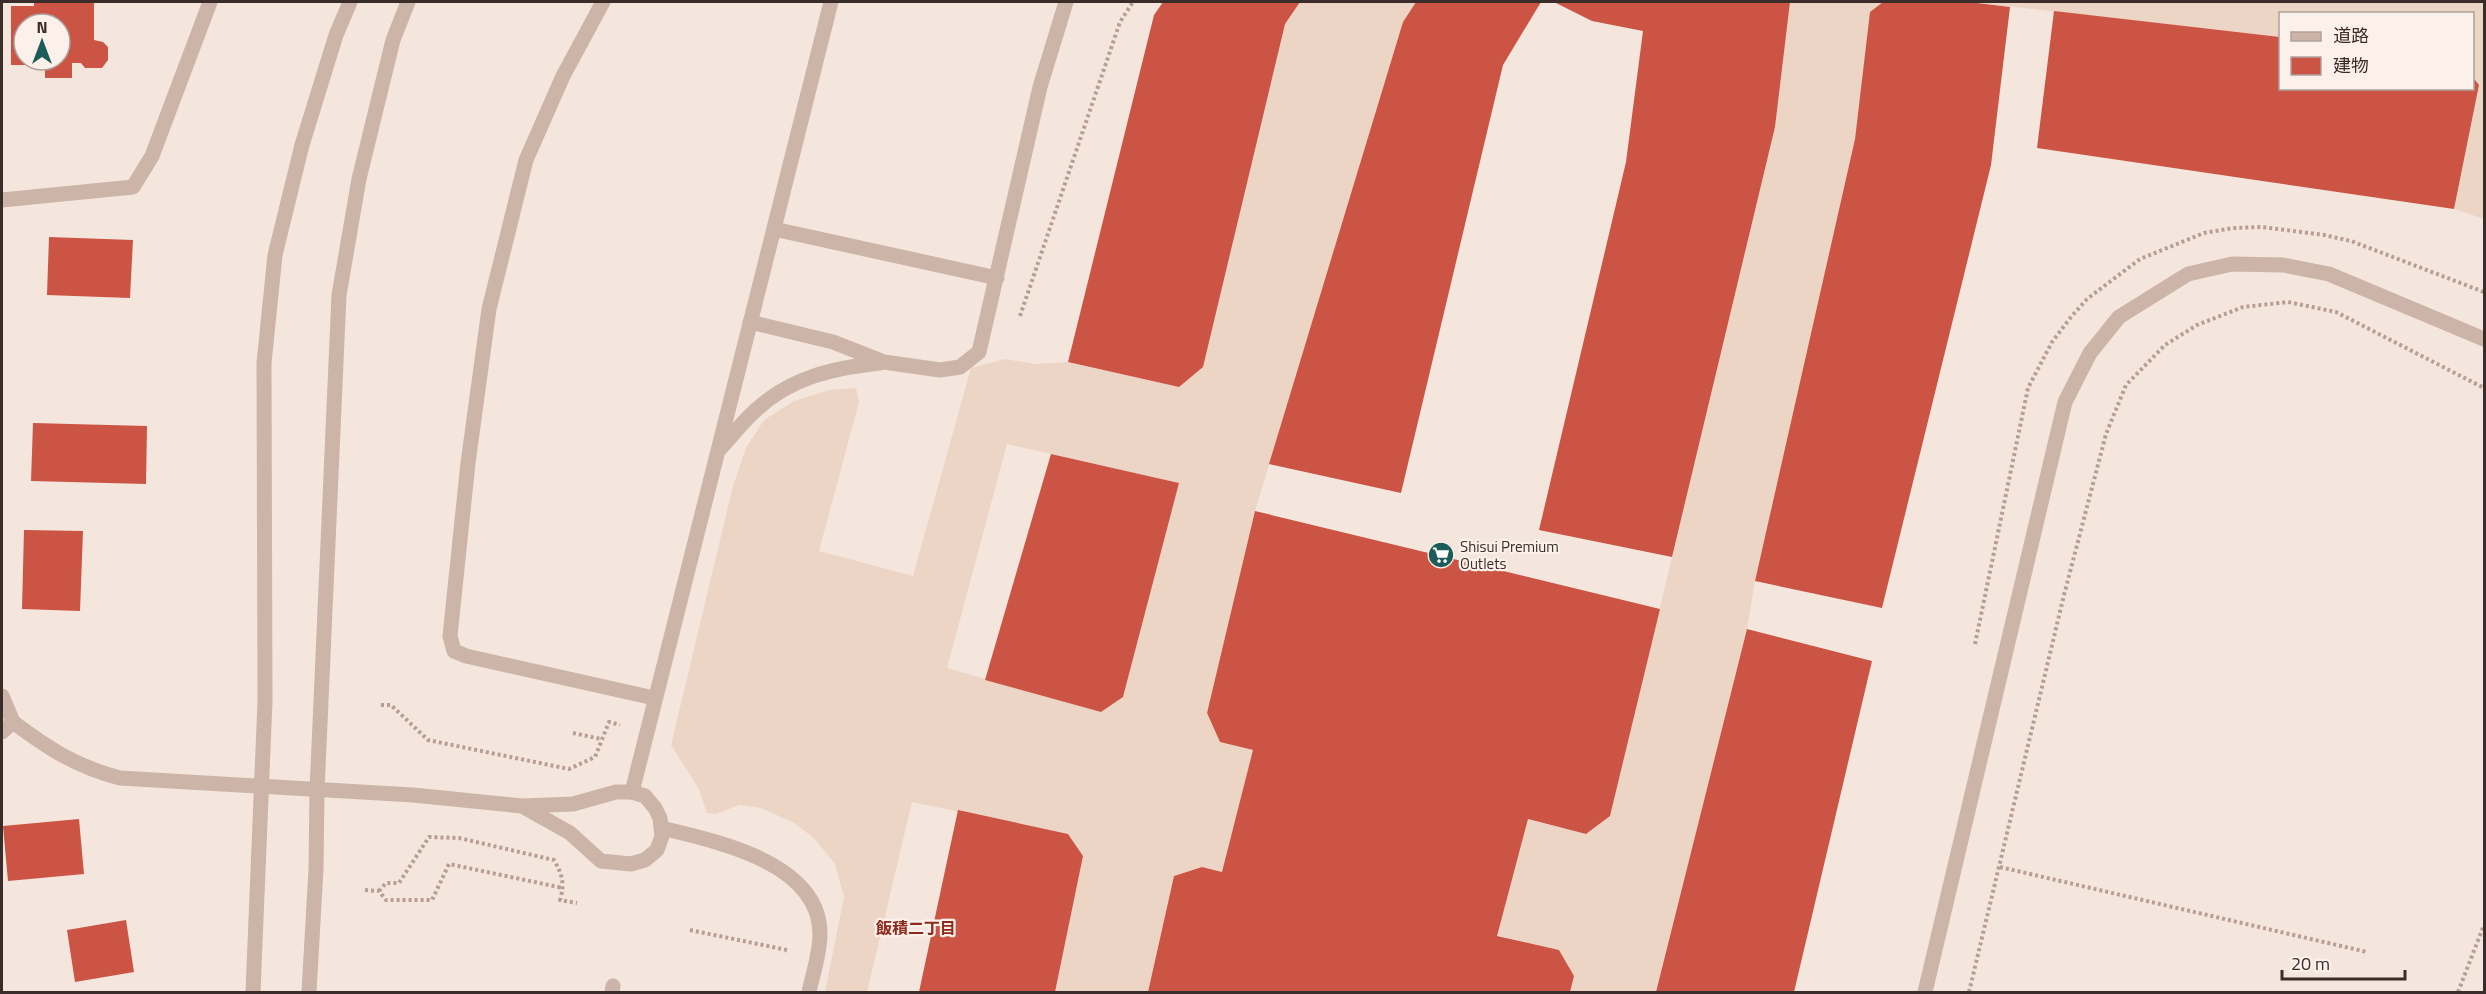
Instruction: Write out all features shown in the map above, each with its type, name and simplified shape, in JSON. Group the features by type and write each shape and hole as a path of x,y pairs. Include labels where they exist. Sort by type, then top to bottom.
{"street":[{"path":"2,200 133,187 152,156 210,2"},
{"path":"254,993 265,701 264,363 275,255 302,145 336,35 350,2"},
{"path":"309,993 339,295 359,179 393,40 408,2"},
{"path":"603,2 563,76 526,160 489,309 468,463 450,636 454,651 466,656 654,698"},
{"path":"632,792 654,698 680,609 831,2"},
{"path":"750,322 833,342 884,362 940,370 960,367 978,352 1040,87 1066,2"},
{"path":"774,228 997,278"},
{"path":"1924,993 2065,402 2090,353 2119,317 2188,274 2232,264 2283,265 2330,274 2484,339"},
{"path":"718,451 756,409 792,385 814,375 842,367 884,362"},
{"path":"2,696 7,727 91,771 110,776 262,788 413,795 522,806 573,804 616,792 632,792 645,796 655,808 662,836 657,850 645,860 631,864 601,861 570,833 522,806"},
{"path":"661,828 728,845 755,855 782,871 800,886 818,917 820,935 809,993"}],"path":[{"path":"1017,325 1120,22 1133,2"},
{"path":"1972,656 2028,388 2052,342 2071,316 2087,299 2140,259 2204,233 2233,228 2262,227 2325,235 2351,242 2484,292"},
{"path":"1969,993 2064,595 2106,434 2126,385 2165,345 2196,325 2243,307 2288,302 2336,312 2484,388"},
{"path":"381,705 391,705 428,740 569,769 595,757 609,723 627,726"},
{"path":"573,733 601,739"},
{"path":"379,891 386,883 399,883 429,837 459,838 554,860 563,875 560,900 577,903"},
{"path":"365,890 379,891 386,900 432,900 449,864 563,888"},
{"path":"2000,867 2367,952"},
{"path":"2458,993 2484,925"},
{"path":"690,930 787,950 784,961"}],"shaded area":[{"path":"1300,2 1416,2 1403,23 1255,511 1207,713 1220,742 1586,834 1610,816 1775,127 1790,2 1883,2 1870,12 1855,139 1755,581 1747,629 1656,992 1570,992 1574,976 1559,950 1202,867 1174,876 1148,992 1055,992 1083,856 1068,834 912,802 867,992 825,992 844,897 835,864 814,838 794,823 761,808 739,805 716,814 707,813 699,789 671,745 733,486 746,448 764,420 794,401 829,390 856,388 859,402 819,551 913,576 971,368 1005,359 1035,364 1068,362 1179,387 1285,24","holes":["1007,444 1179,483 1123,697 1101,712 947,668"]},
{"path":"1969,2 2484,2 2484,219 2454,209 2479,85 2474,78 2474,12 2279,12 2279,37"}],"building":[{"path":"34,2 94,2 94,40 103,42 108,47 108,60 102,68 85,68 81,63 72,63 72,12 12,12 11,65 11,6 34,6"},
{"path":"1163,2 1300,2 1285,24 1203,367 1179,387 1068,362 1154,15"},
{"path":"1416,2 1541,2 1503,65 1401,493 1269,464 1403,22"},
{"path":"1554,2 1790,2 1775,127 1672,557 1539,530 1626,162 1643,31 1592,21"},
{"path":"1883,2 1969,2 2010,7 1991,165 1882,608 1755,581 1855,139 1870,12"},
{"path":"2054,11 2279,37 2279,90 2474,90 2474,79 2479,85 2454,209 2037,148"},
{"path":"45,72 72,72 72,78 45,78"},
{"path":"49,237 133,240 130,298 47,295"},
{"path":"33,423 147,426 146,484 31,481"},
{"path":"1051,454 1179,483 1123,697 1101,712 985,680"},
{"path":"1255,511 1660,609 1610,816 1586,834 1528,819 1497,936 1559,950 1574,976 1570,992 1148,992 1174,876 1202,867 1222,872 1253,750 1220,742 1207,713"},
{"path":"24,530 83,531 80,611 22,609"},
{"path":"1747,629 1872,661 1794,992 1656,992"},
{"path":"958,810 1068,834 1083,856 1055,992 919,992"},
{"path":"79,819 84,874 8,881 3,826"},
{"path":"126,920 134,972 75,982 67,930"}],"place":[{"name":"Shisui Premium Outlets","path":"1441,555"}],"district":[{"name":"飯積二丁目","path":"916,928"}]}
